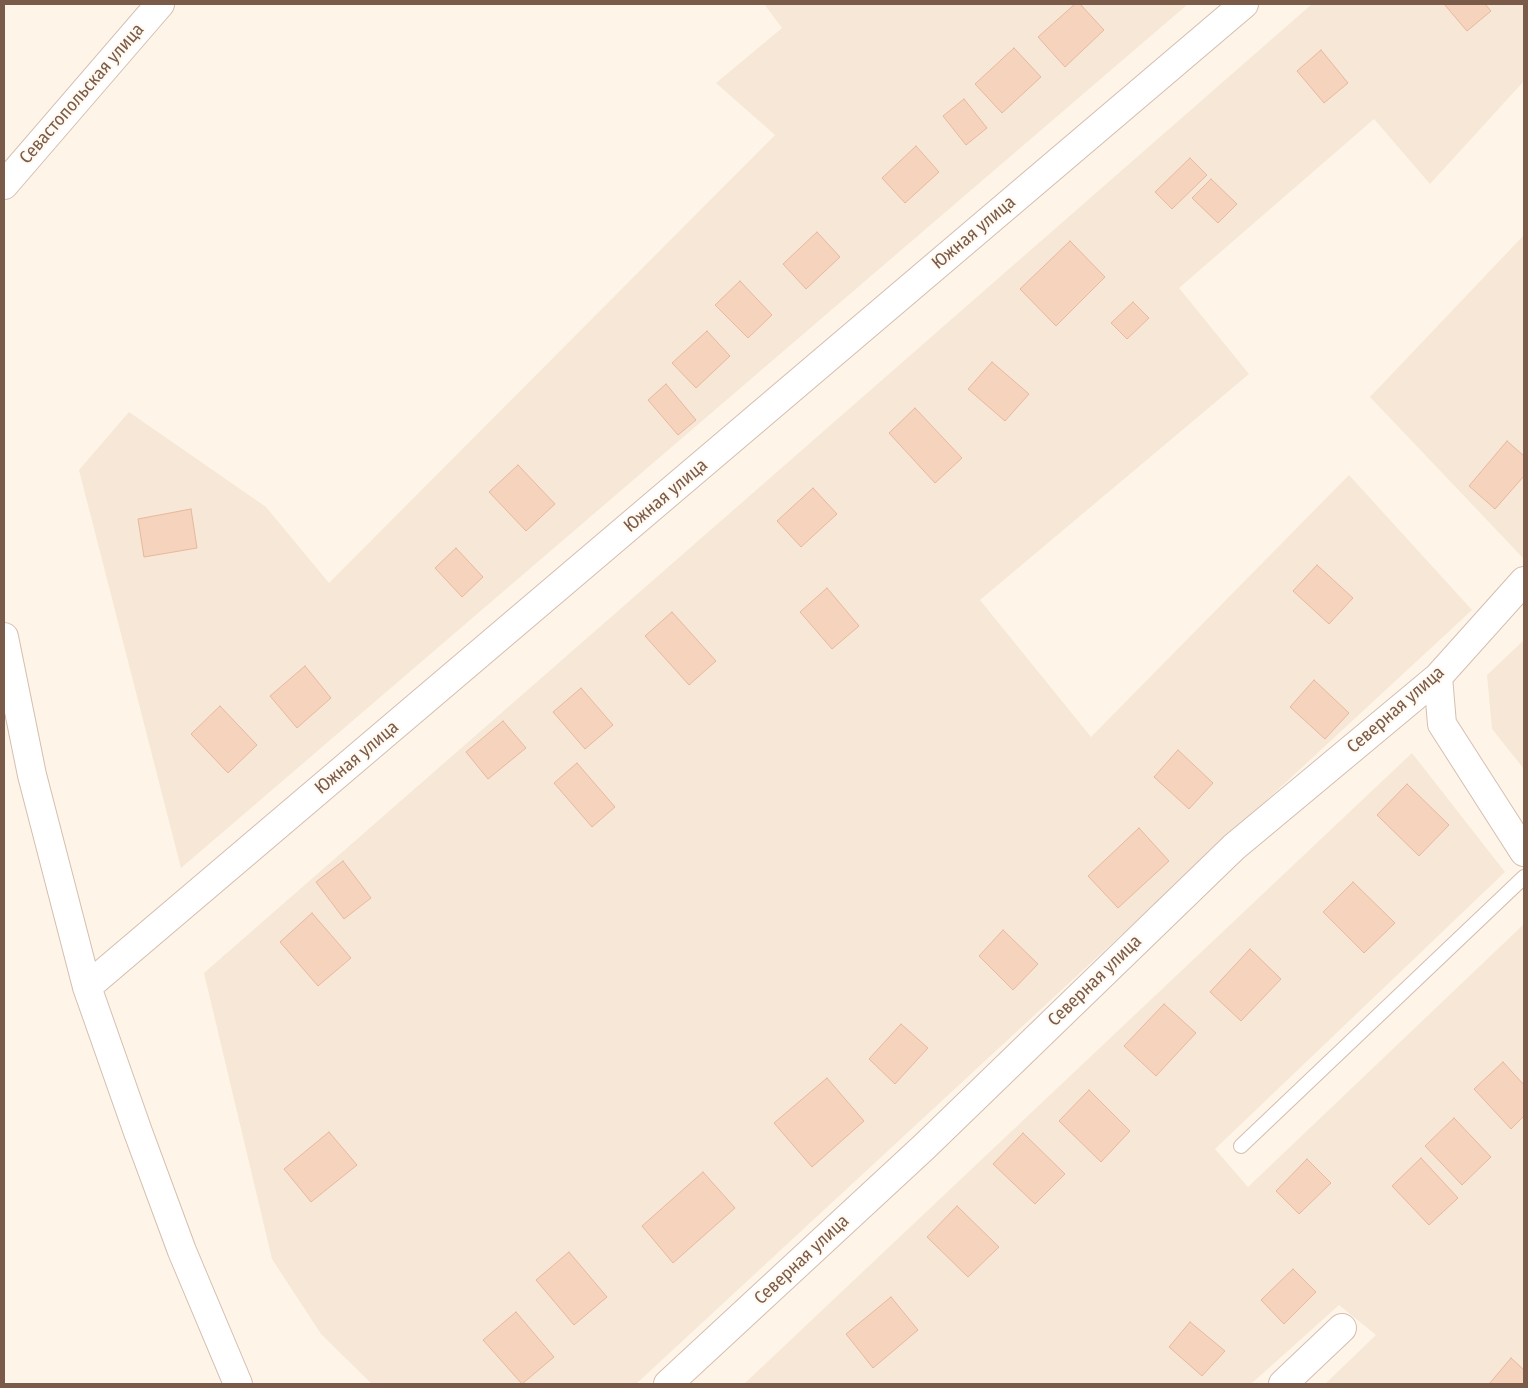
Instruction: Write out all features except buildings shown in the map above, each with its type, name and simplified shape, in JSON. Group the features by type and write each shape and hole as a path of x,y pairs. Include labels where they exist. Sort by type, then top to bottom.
{"street":[{"name":"Севастопольская улица","path":"4,185 160,4"},
{"name":"Южная улица","path":"87,987 1244,4"},
{"name":"Северная улица","path":"668,1384 924,1147 1234,847 1438,677 1524,581"},
{"path":"4,637 32,775 87,987 182,1251 238,1384"},
{"path":"1438,677 1442,724 1524,852"},
{"path":"1283,1384 1342,1328"}],"lane":[{"path":"1242,1146 1524,877"}],"shaded area":[{"path":"764,4 1188,4 181,868 79,470 129,412 266,507 329,583 775,135 716,83 782,28"},
{"path":"1312,4 1524,4 1524,81 1430,184 1374,119 1179,288 1249,374 980,600 1091,737 1349,475 1472,610 636,1384 372,1384 321,1334 272,1259 204,973"},
{"path":"1524,235 1524,559 1370,397"},
{"path":"1524,640 1524,769 1492,729 1487,675"},
{"path":"1412,753 1505,872 1215,1149 1248,1187 1524,924 1524,1384 1325,1384 1376,1335 1339,1305 1251,1384 744,1384"}]}
